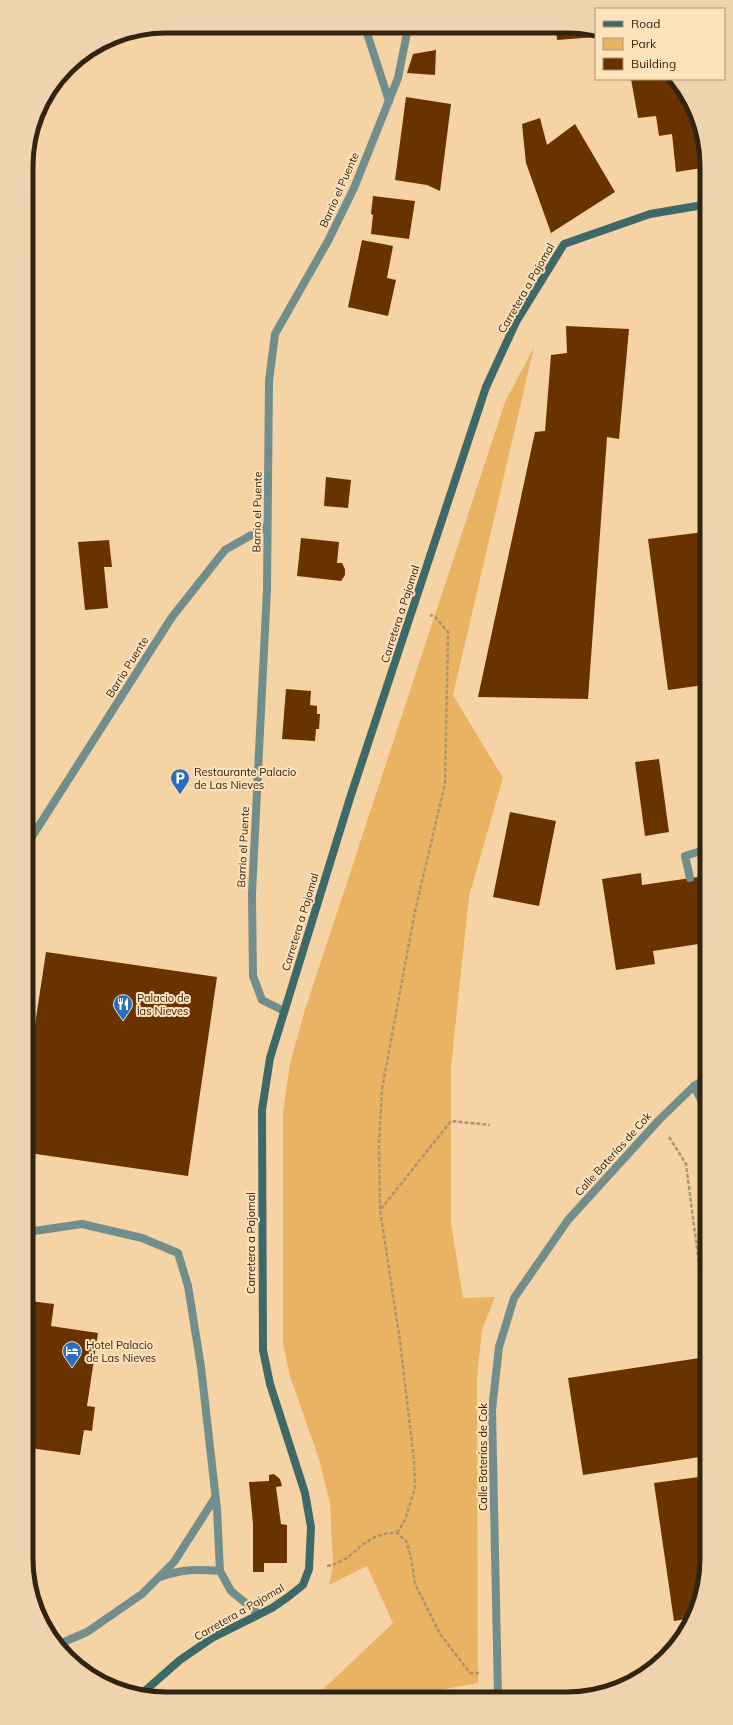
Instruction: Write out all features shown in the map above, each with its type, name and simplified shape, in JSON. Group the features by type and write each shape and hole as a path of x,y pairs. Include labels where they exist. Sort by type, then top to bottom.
{"street":[{"path":"367,33 389,101"},
{"name":"Barrio el Puente","path":"284,1011 262,1000 253,976 252,894 267,589 269,381 275,334 328,241 354,188 398,78 407,33"},
{"name":"Carretera a Pajomal","path":"146,1690 180,1660 205,1642 259,1614 288,1597 303,1586 309,1569 311,1527 305,1493 270,1384 263,1350 262,1110 270,1058 284,1011 350,798 486,387 516,322 564,244 650,214 700,205"},
{"name":"Barrio Puente","path":"33,835 172,617 225,550 267,526"},
{"path":"690,878 685,856 700,851"},
{"name":"Calle Baterías de Cok","path":"498,1692 492,1410 499,1347 514,1298 568,1220 659,1120 694,1086 700,1082"},
{"path":"694,1086 700,1098"},
{"path":"33,1232 82,1224 142,1238 178,1253 188,1286 201,1367 215,1498 220,1571 231,1591 259,1614"},
{"path":"63,1642 87,1632 142,1594 174,1562 215,1498"},
{"path":"158,1578 178,1571 198,1569 220,1571"}],"path":[{"path":"397,1533 405,1520 415,1488 414,1460 400,1341 380,1210 379,1145 382,1089 415,911 445,784 448,632 435,617 413,609"},
{"path":"659,1120 686,1164 700,1272"},
{"path":"380,1210 451,1121 490,1125"},
{"path":"309,1569 333,1565 347,1558 362,1545 375,1537 387,1533 397,1533 407,1542 415,1584 440,1634 470,1673 497,1674"}],"green space":[{"path":"534,347 453,695 503,778 469,896 451,1067 451,1223 463,1298 495,1297 482,1330 477,1378 478,1683 428,1692 320,1692 393,1623 367,1566 329,1585 333,1565 330,1503 319,1459 290,1376 283,1343 283,1112 290,1064 304,1013 505,402"}],"building":[{"path":"556,33 575,33 595,36 595,37 557,40"},
{"path":"436,50 435,75 407,73 413,54"},
{"path":"631,80 668,80 682,100 690,115 699,149 700,168 676,172 672,134 659,136 656,116 638,118"},
{"path":"406,97 451,104 440,191 427,185 395,180"},
{"path":"540,118 547,145 575,124 615,192 551,233 526,163 522,124"},
{"path":"373,196 415,201 409,239 371,234"},
{"path":"362,240 393,246 387,278 396,280 388,316 348,307"},
{"path":"566,326 629,329 619,439 607,437 588,699 478,697 535,432 545,431 551,355 567,353"},
{"path":"326,477 351,480 348,508 324,506"},
{"path":"700,532 700,686 668,690 648,539"},
{"path":"301,538 339,542 337,563 342,563 345,569 345,575 341,581 297,576"},
{"path":"109,540 112,567 104,567 108,608 85,610 78,542"},
{"path":"286,689 311,691 310,705 317,706 317,714 320,714 319,729 316,729 315,741 282,739"},
{"path":"659,759 669,832 645,836 635,762"},
{"path":"510,812 556,821 539,906 493,897"},
{"path":"641,873 642,885 700,877 700,944 653,951 655,964 616,970 602,879"},
{"name":"Palacio de las Nieves","path":"46,952 217,977 188,1176 33,1154 33,1038"},
{"path":"33,1301 54,1304 51,1326 98,1333 87,1406 95,1407 92,1431 84,1430 80,1455 33,1448"},
{"path":"700,1358 700,1457 583,1475 568,1378"},
{"path":"274,1474 280,1479 282,1486 276,1487 281,1524 287,1525 287,1563 264,1563 264,1572 253,1572 253,1524 249,1482 269,1481 269,1475"},
{"path":"700,1477 700,1567 693,1601 685,1619 674,1621 654,1483"}],"place":[{"name":"Restaurante Palacio de Las Nieves","path":"180,795"},
{"name":"Palacio de las Nieves","path":"123,1021"},
{"name":"Hotel Palacio de Las Nieves","path":"72,1368"}]}
